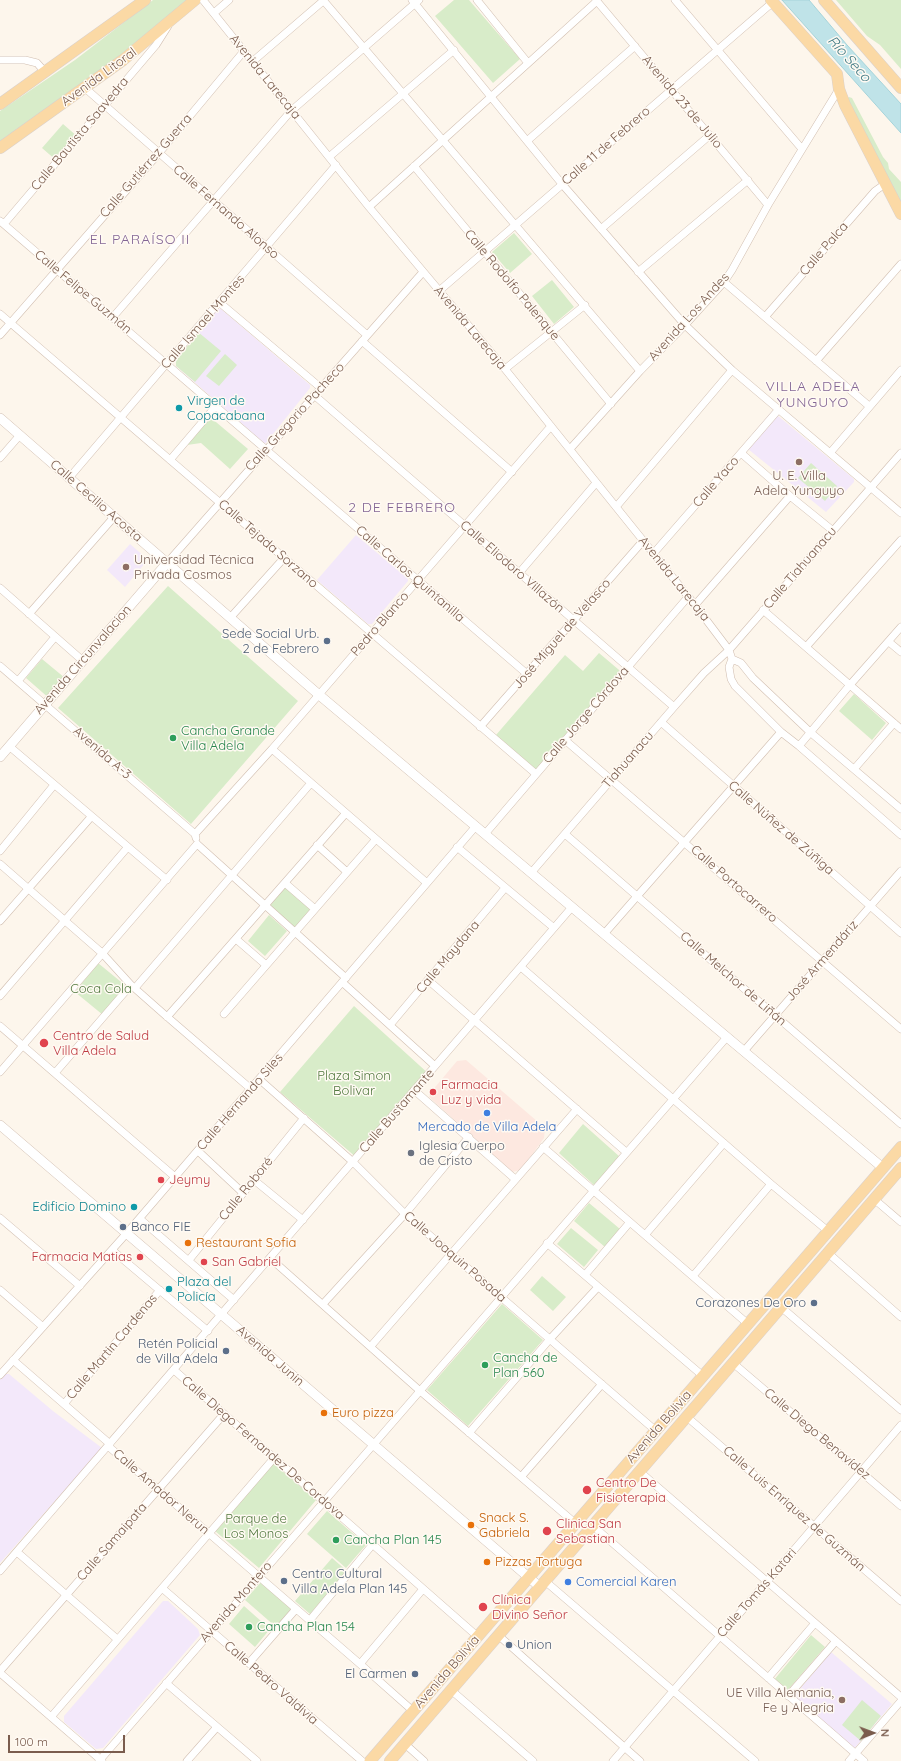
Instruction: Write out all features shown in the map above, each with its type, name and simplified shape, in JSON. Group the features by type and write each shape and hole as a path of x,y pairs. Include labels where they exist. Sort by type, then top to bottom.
{"main road":[{"path":"0,104 145,0"},
{"name":"Avenida Litoral","path":"0,148 123,60 195,0"},
{"path":"824,0 901,88"},
{"path":"772,1 836,74 839,89 845,105 901,214"},
{"name":"Avenida Bolivia","path":"370,1761 901,1148"},
{"name":"Avenida Bolivia","path":"390,1761 897,1173"}],"street":[{"name":"Avenida Larecaja","path":"203,0 369,207 505,369 695,605 729,650 732,659 729,667 731,678 735,686 781,732 901,835"},
{"path":"214,13 229,0"},
{"path":"252,62 323,0 640,371"},
{"path":"477,0 528,63"},
{"path":"675,0 802,149"},
{"path":"113,317 291,111 416,1 527,142 685,325 732,370 871,486 901,513"},
{"path":"369,207 596,1"},
{"name":"Avenida 23 de Julio","path":"596,1 768,205"},
{"name":"Calle 11 de Febrero","path":"439,291 772,1"},
{"name":"Calle Bautista Saavedra","path":"2,223 156,45 169,23"},
{"path":"527,142 635,46"},
{"path":"329,157 454,50"},
{"name":"Calle Gutiérrez Guerra","path":"0,335 244,51"},
{"path":"0,60 25,60 37,63 44,72"},
{"name":"Calle Fernando Alonso","path":"85,88 367,335"},
{"name":"Avenida Los Andes","path":"570,450 640,371 724,282 768,205 839,89"},
{"path":"601,229 710,135"},
{"name":"Calle Ismael Montes","path":"69,478 336,166"},
{"name":"Calle Rodolfo Palenque","path":"414,166 611,404"},
{"path":"638,272 748,180"},
{"name":"Calle Palca","path":"765,317 876,191 885,184"},
{"name":"Calle Felipe Guzmán","path":"2,223 167,364"},
{"path":"816,361 901,264"},
{"name":"Calle Gregorio Pacheco","path":"167,563 219,502 423,272"},
{"path":"724,282 868,406"},
{"path":"219,302 321,388"},
{"path":"505,369 585,305"},
{"name":"Calle Tejada Sorzano","path":"0,314 480,728 536,774"},
{"path":"362,341 512,472"},
{"name":"Calle Carlos Quintanilla","path":"167,364 527,674"},
{"path":"616,507 732,370"},
{"path":"830,452 868,406 901,370"},
{"name":"Calle Eliodoro Villazón","path":"314,395 674,707"},
{"path":"170,460 216,406"},
{"name":"Calle Yaco","path":"653,554 779,410"},
{"name":"Calle Cecilio Acosta","path":"0,418 318,694 883,1168"},
{"name":"Pedro Blanco","path":"195,834 272,749 551,426"},
{"path":"0,458 20,435"},
{"name":"Calle Tiahuanacu","path":"729,650 832,530 901,453"},
{"path":"741,454 832,530"},
{"path":"520,572 596,483"},
{"path":"695,605 790,496"},
{"path":"29,614 114,517"},
{"path":"806,647 901,540"},
{"name":"José Miguel de Velasco","path":"480,728 643,541"},
{"path":"230,618 284,558"},
{"name":"Avenida Circunvalacion","path":"0,757 167,563"},
{"path":"0,588 82,661"},
{"name":"Calle Jorge Córdova","path":"485,834 688,596"},
{"path":"764,610 849,686 901,729"},
{"path":"799,746 901,627"},
{"path":"18,681 55,637"},
{"path":"889,642 901,652"},
{"name":"Tiahuanacu","path":"531,873 704,673 729,650"},
{"path":"732,659 740,663 753,678 810,732 855,768 901,809"},
{"name":"Avenida A-3","path":"0,666 195,834"},
{"name":"Calle Núñez de Zúñiga","path":"661,722 901,933"},
{"path":"855,768 894,723"},
{"path":"604,934 781,732"},
{"name":"Calle Portocarrero","path":"565,740 823,960 901,1029"},
{"path":"9,746 127,848 167,880"},
{"path":"272,749 427,883"},
{"path":"55,1073 232,876 311,783"},
{"path":"0,851 54,784"},
{"path":"167,1017 346,813"},
{"path":"0,922 91,816"},
{"name":"Calle Hernando Siles","path":"0,1375 140,1218 476,826"},
{"path":"195,834 198,844 295,932 390,1025 435,1066"},
{"name":"Calle Melchor de Liñán","path":"565,834 901,1124"},
{"path":"224,1014 376,839"},
{"path":"0,1072 198,844"},
{"path":"317,845 347,872"},
{"path":"458,847 554,928"},
{"path":"0,996 127,848"},
{"path":"0,864 102,953 133,986 167,1017 251,1089"},
{"name":"José Armendáriz","path":"744,1051 901,871"},
{"path":"285,883 315,909"},
{"name":"Calle Maydana","path":"390,1025 505,888"},
{"name":"Calle Bustamante","path":"0,1571 572,907"},
{"path":"236,939 266,965"},
{"path":"521,967 724,1144 828,1231"},
{"path":"428,980 626,1152"},
{"path":"0,1026 175,1177"},
{"name":"Avenida Montero","path":"100,1761 726,1036"},
{"name":"Calle Joaquin Posada","path":"259,1079 352,1162 405,1214 656,1430"},
{"path":"414,1090 515,1179"},
{"path":"371,1346 577,1109"},
{"name":"Calle Roboré","path":"189,1260 304,1118"},
{"name":"Avenida Junin","path":"0,1125 528,1577 543,1584"},
{"path":"323,1304 405,1214 469,1137"},
{"path":"645,1235 724,1144"},
{"path":"543,1147 748,1324"},
{"path":"198,1151 243,1193"},
{"path":"883,1168 897,1173"},
{"path":"254,1180 303,1220"},
{"path":"692,1276 771,1184"},
{"path":"874,1199 901,1222"},
{"path":"0,1218 80,1286"},
{"path":"140,1218 234,1300"},
{"path":"585,1275 630,1222"},
{"path":"547,1243 702,1376"},
{"path":"112,1250 208,1331"},
{"path":"828,1253 901,1317"},
{"path":"270,1258 420,1390 575,1523"},
{"path":"469,1432 550,1339 598,1287"},
{"name":"Calle Martin Cardenas","path":"64,1404 160,1290"},
{"path":"0,1291 43,1327"},
{"path":"781,1307 901,1410"},
{"name":"Calle Amador Nerun","path":"13,1360 64,1404 158,1490 310,1620 413,1711"},
{"name":"Calle Diego Benavídez","path":"733,1363 901,1506"},
{"name":"Calle Diego Fernandez De Cordova","path":"174,1370 477,1636"},
{"path":"521,1477 602,1384"},
{"name":"Calle Samaipata","path":"0,1672 224,1414"},
{"name":"Calle Luis Enriquez de Guzmán","path":"687,1416 901,1602"},
{"name":"Calle Tomás Katari","path":"613,1761 901,1424"},
{"path":"51,1717 274,1458"},
{"path":"639,1471 901,1697"},
{"path":"592,1526 864,1761"},
{"path":"310,1620 373,1544"},
{"path":"17,1552 117,1639"},
{"path":"543,1584 674,1690 755,1761"},
{"name":"Calle Pedro Valdivia","path":"162,1588 362,1761"},
{"path":"360,1664 423,1589"},
{"path":"249,1663 296,1609"},
{"path":"768,1678 815,1623"},
{"path":"498,1635 640,1761"},
{"path":"788,1696 836,1641"},
{"path":"0,1672 100,1761"},
{"path":"166,1683 257,1761"},
{"path":"451,1690 533,1761"},
{"path":"849,1761 901,1701"},
{"path":"187,1761 217,1727"},
{"path":"405,1744 424,1761"}],"shaded area":[{"path":"218,309 221,309 310,385 310,388 265,444 176,366 176,361"},
{"name":"U. E. Villa Adela Yunguyo","path":"772,411 854,479 854,482 826,512 743,445"},
{"path":"356,535 408,579 408,581 372,624 368,624 317,580"},
{"name":"Universidad Técnica Privada Cosmos","path":"130,544 145,557 146,562 125,587 107,570"},
{"name":"Mercado de Villa Adela","path":"466,1060 545,1128 544,1138 521,1170 512,1172 429,1097 431,1092 457,1061"},
{"path":"4,1374 9,1374 53,1411 102,1448 0,1563 0,1379"},
{"path":"163,1601 168,1601 198,1629 200,1635 103,1748 96,1749 64,1722 64,1716"},
{"name":"UE Villa Alemania, Fe y Alegria","path":"831,1652 892,1704 853,1750 793,1697"}],"green space":[{"path":"153,0 188,0 152,34 0,143 0,111 75,60"},
{"path":"454,0 469,0 520,59 493,83 435,16"},
{"path":"836,0 901,0 901,69 880,45 867,36"},
{"path":"849,97 852,98 883,157 888,163 889,169 901,182 901,203 847,99"},
{"path":"63,124 78,137 57,161 42,148"},
{"path":"514,233 532,254 510,273 492,252"},
{"path":"552,280 574,307 554,324 532,296"},
{"path":"198,332 221,351 195,382 176,366 176,361"},
{"path":"225,354 237,365 219,386 206,376"},
{"path":"210,417 248,449 230,469 201,443 187,445"},
{"path":"811,463 837,486 825,501 798,478"},
{"path":"168,586 298,701 191,824 58,708"},
{"path":"599,653 625,675 540,774 496,735 565,655 583,671"},
{"path":"42,659 65,678 50,699 26,678"},
{"path":"854,694 886,723 872,740 839,711"},
{"path":"285,885 312,909 295,929 268,905"},
{"path":"269,915 287,931 265,956 248,941"},
{"name":"Coca Cola","path":"98,963 126,986 103,1015 75,992"},
{"name":"Plaza Simon Bolivar","path":"354,1006 430,1075 357,1158 280,1092"},
{"path":"583,1124 620,1157 595,1186 559,1153"},
{"path":"589,1203 620,1229 605,1247 574,1221"},
{"path":"571,1228 598,1250 584,1267 557,1244"},
{"path":"542,1276 566,1297 553,1311 530,1290"},
{"name":"Cancha de Plan 560","path":"502,1304 543,1340 468,1426 427,1390"},
{"name":"Parque de Los Monos","path":"273,1463 316,1500 259,1568 215,1531"},
{"name":"Cancha Plan 145","path":"327,1511 366,1545 346,1568 307,1534"},
{"path":"332,1558 347,1571 310,1614 295,1601"},
{"path":"261,1582 292,1608 276,1627 245,1600"},
{"name":"Cancha Plan 154","path":"244,1606 270,1629 255,1647 229,1624"},
{"path":"811,1635 825,1647 787,1691 774,1680"},
{"path":"862,1700 881,1716 861,1741 842,1725"}],"water":[{"name":"Río Seco","path":"782,0 809,0 847,45 901,104 901,133"}],"place":[{"name":"Virgen de Copacabana","path":"179,408"},
{"name":"U. E. Villa Adela Yunguyo","path":"799,462"},
{"name":"Universidad Técnica Privada Cosmos","path":"126,567"},
{"name":"Sede Social Urb. 2 de Febrero","path":"327,641"},
{"name":"Cancha Grande Villa Adela","path":"173,738"},
{"name":"Centro de Salud Villa Adela","path":"44,1043"},
{"name":"Farmacia Luz y vida","path":"433,1092"},
{"name":"Mercado de Villa Adela","path":"487,1113"},
{"name":"Iglesia Cuerpo de Cristo","path":"411,1153"},
{"name":"Jeymy","path":"161,1180"},
{"name":"Edificio Domino","path":"134,1207"},
{"name":"Banco FIE","path":"123,1227"},
{"name":"Restaurant Sofia","path":"188,1243"},
{"name":"Farmacia Matias","path":"140,1257"},
{"name":"San Gabriel","path":"204,1262"},
{"name":"Plaza del Policía","path":"169,1289"},
{"name":"Corazones De Oro","path":"814,1303"},
{"name":"Retén Policial de Villa Adela","path":"226,1351"},
{"name":"Cancha de Plan 560","path":"485,1365"},
{"name":"Euro pizza","path":"324,1413"},
{"name":"Centro De Fisioterapia","path":"587,1490"},
{"name":"Snack S. Gabriela","path":"471,1525"},
{"name":"Clinica San Sebastian","path":"547,1531"},
{"name":"Cancha Plan 145","path":"336,1540"},
{"name":"Pizzas Tortuga","path":"487,1562"},
{"name":"Centro Cultural Villa Adela Plan 145","path":"284,1581"},
{"name":"Comercial Karen","path":"568,1582"},
{"name":"Clínica Divino Señor","path":"483,1607"},
{"name":"Cancha Plan 154","path":"249,1627"},
{"name":"Union","path":"509,1645"},
{"name":"El Carmen","path":"415,1674"},
{"name":"UE Villa Alemania, Fe y Alegria","path":"842,1700"}],"district":[{"name":"EL PARAÍSO II","path":"140,240"},
{"name":"VILLA ADELA YUNGUYO","path":"813,396"},
{"name":"2 DE FEBRERO","path":"402,508"}]}
